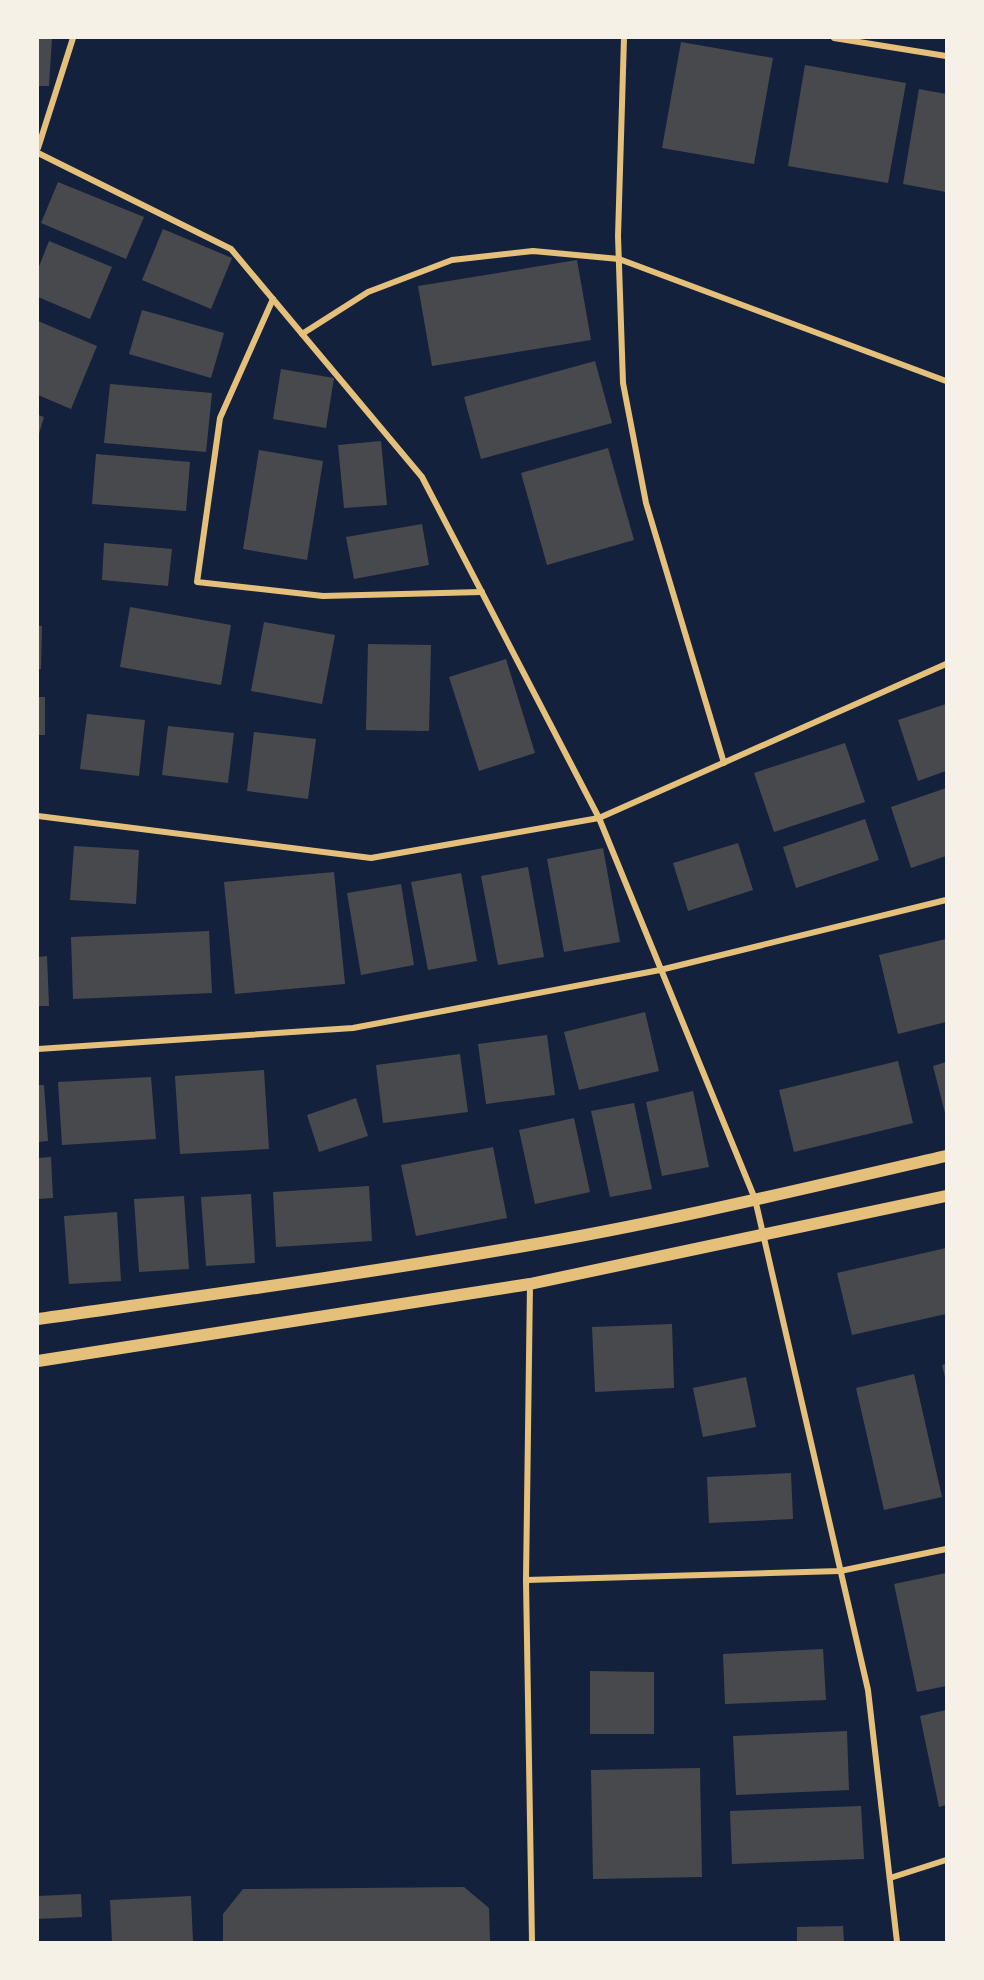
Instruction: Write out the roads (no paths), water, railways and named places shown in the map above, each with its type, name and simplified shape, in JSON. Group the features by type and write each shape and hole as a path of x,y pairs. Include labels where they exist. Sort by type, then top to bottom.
{"main road":[{"path":"38,1319 279,1285 525,1246 657,1221 946,1156"},
{"path":"38,1361 530,1284 946,1196"}],"street":[{"path":"38,148 73,38"},
{"path":"624,38 619,259 623,384 646,503 724,763"},
{"path":"834,38 946,57"},
{"path":"38,153 231,249 422,477 599,818 755,1199 868,1690 897,1942"},
{"path":"302,334 368,292 452,260 533,251 619,259 946,381"},
{"path":"273,299 220,418 197,582 323,596 482,592"},
{"path":"38,816 371,858 599,818 946,664"},
{"path":"38,1049 353,1028 660,970 946,900"},
{"path":"530,1284 526,1580 532,1942"},
{"path":"526,1580 840,1571 946,1549"},
{"path":"890,1878 946,1860"}]}
